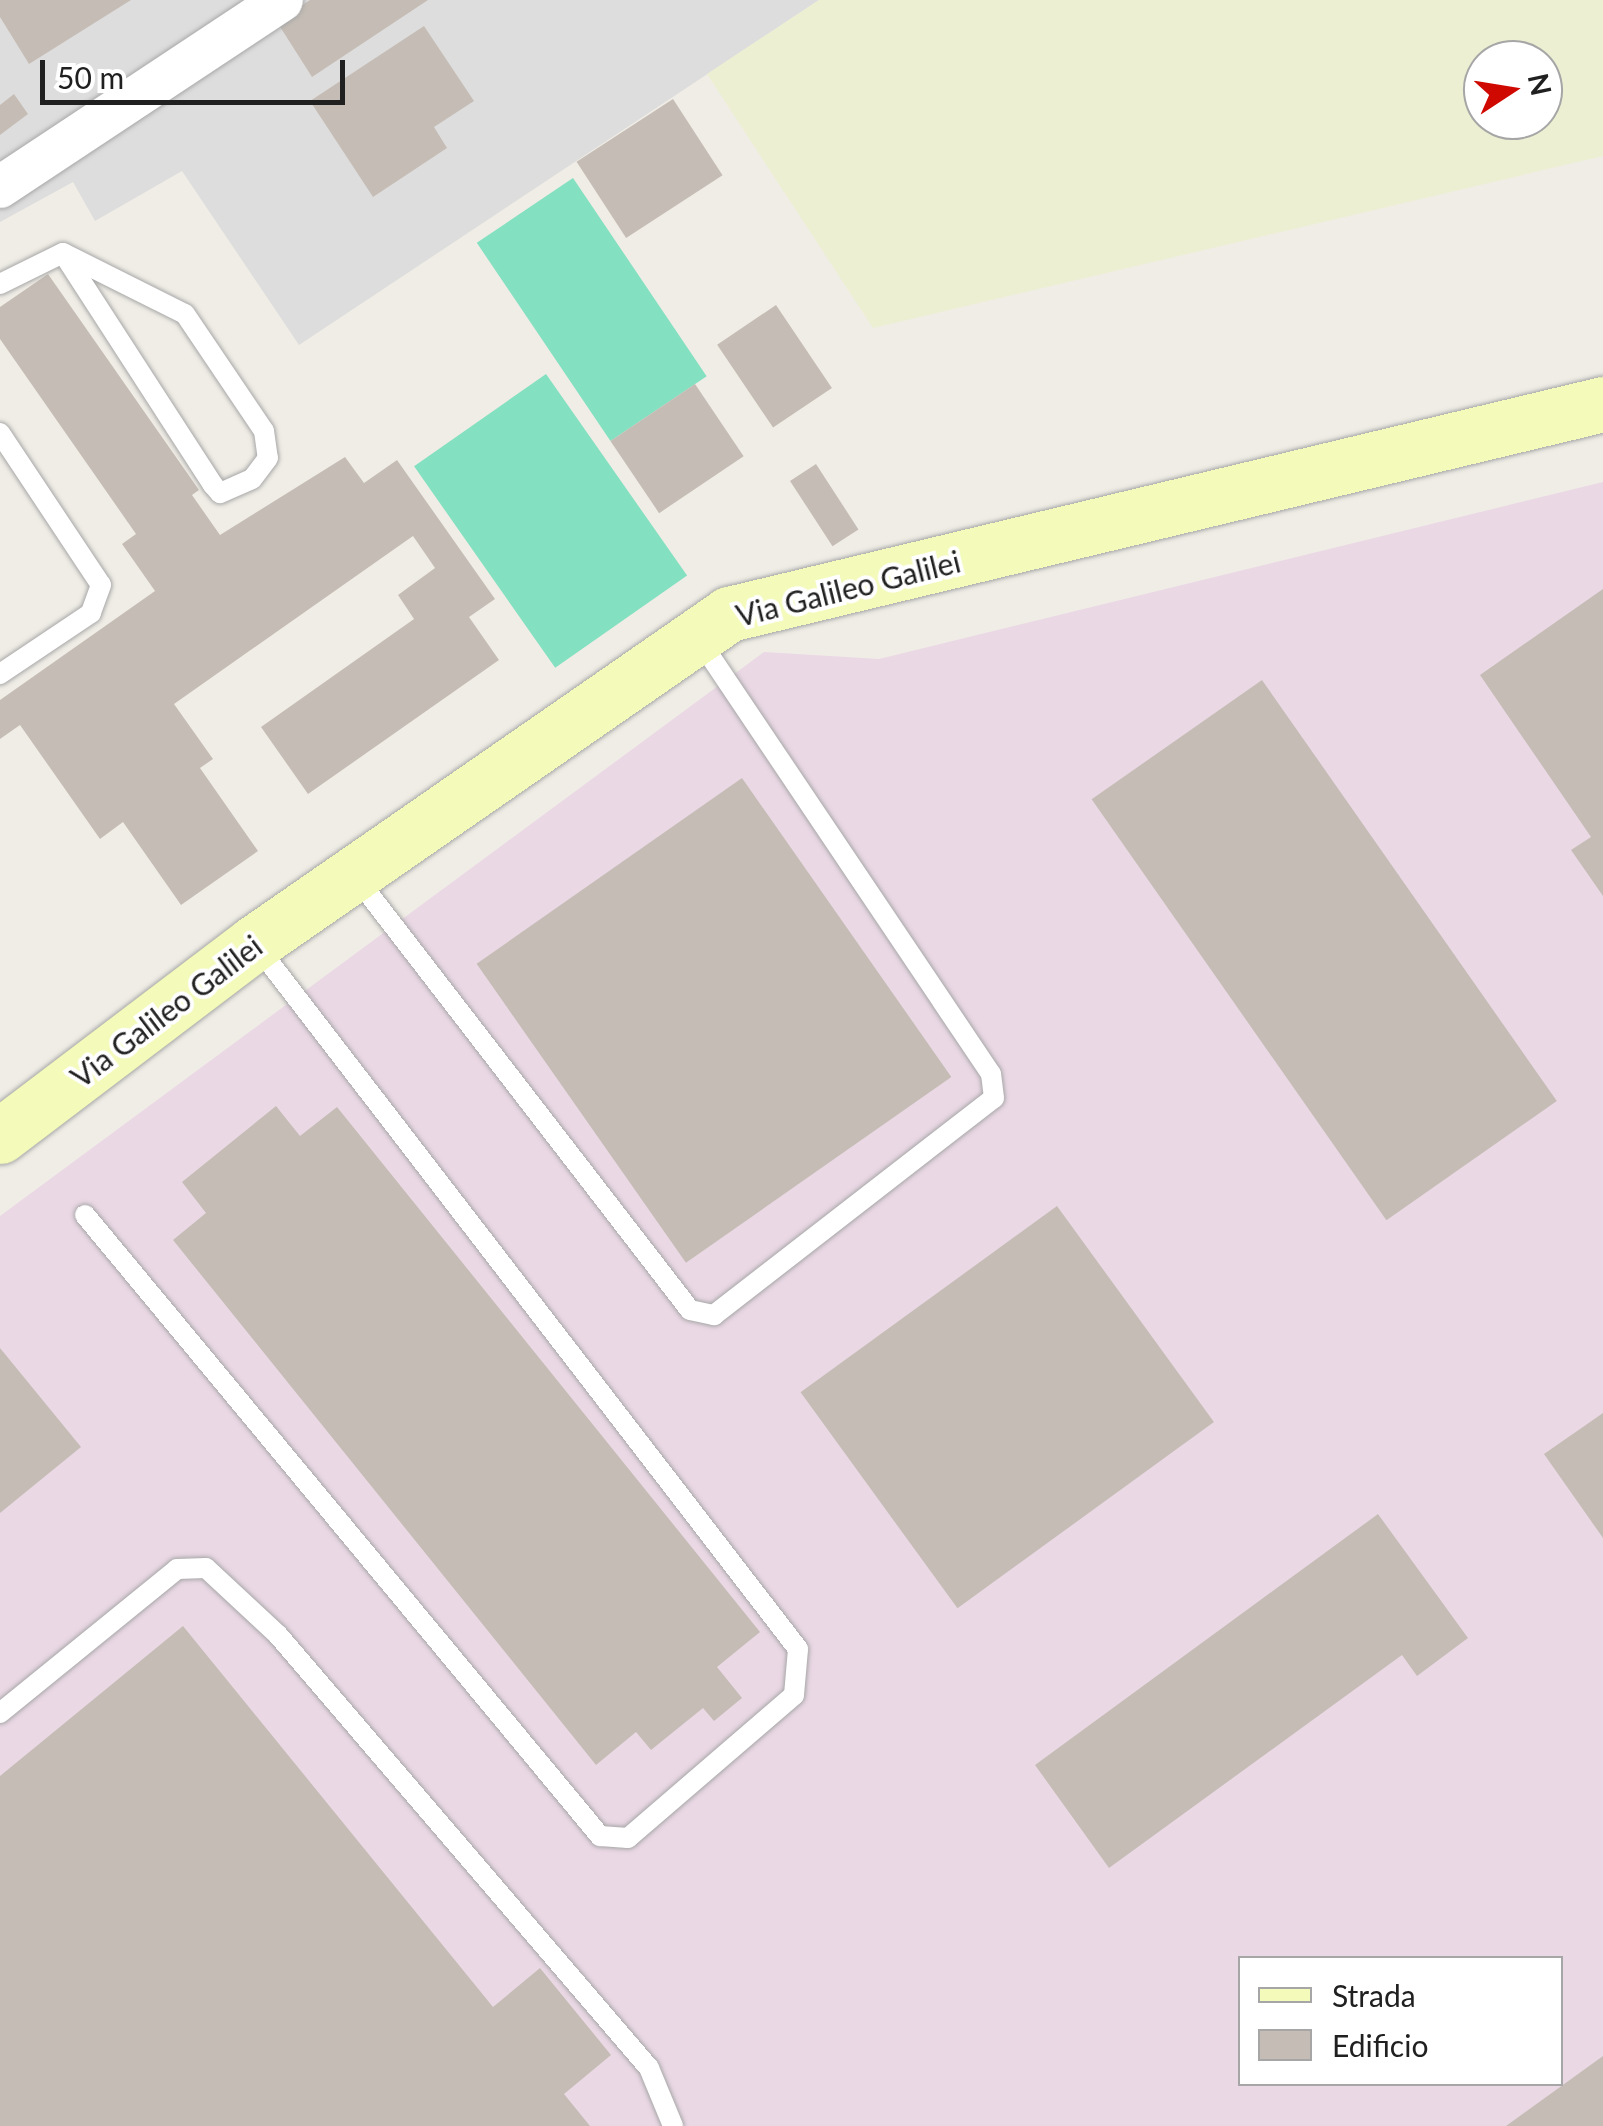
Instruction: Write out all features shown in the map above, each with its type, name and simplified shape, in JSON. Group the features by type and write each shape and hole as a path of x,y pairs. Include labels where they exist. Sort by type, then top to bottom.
{"street":[{"path":"0,187 282,0"},
{"name":"Via Galileo Galilei","path":"0,1136 254,943 729,614 1603,404"}],"lane":[{"path":"64,253 185,314 264,430 268,458 252,479 220,492 213,484 64,253"},
{"path":"0,284 64,253"},
{"path":"0,433 101,585 91,613 0,674"},
{"path":"354,874 690,1310 714,1315 994,1098 991,1074 697,636"},
{"path":"85,1215 600,1836 628,1838 794,1695 798,1649 254,943"},
{"path":"0,1713 177,1569 206,1568 278,1634 649,2068 672,2126"}],"shaded area":[{"path":"0,0 819,0 299,345 182,171 95,221 73,182 0,222"},
{"path":"1603,482 1603,2126 0,2126 0,1216 764,652 879,659"}],"green space":[{"path":"819,0 1603,0 1603,156 873,328 707,74"},
{"path":"573,178 707,376 610,441 477,243"},
{"path":"546,374 687,576 555,668 414,466"}],"building":[{"path":"0,0 131,0 29,64 0,17"},
{"path":"310,0 428,0 312,77 277,22"},
{"path":"424,26 474,101 434,127 447,148 373,197 310,101"},
{"path":"14,94 28,114 0,135 0,105"},
{"path":"673,99 723,175 626,238 577,162"},
{"path":"48,274 199,490 192,495 220,535 345,457 364,483 397,460 495,599 469,617 499,660 308,794 261,727 414,619 398,595 435,568 413,536 174,704 213,759 200,768 258,851 181,905 123,822 100,839 20,725 0,739 0,700 155,591 122,544 136,534 0,339 0,307"},
{"path":"776,305 832,388 773,428 717,345"},
{"path":"695,384 744,456 659,513 610,441"},
{"path":"816,464 858,529 832,546 790,481"},
{"path":"1603,589 1603,896 1571,850 1591,837 1480,675"},
{"path":"1262,680 1557,1101 1386,1220 1092,799"},
{"path":"742,778 951,1077 686,1263 477,964"},
{"path":"276,1106 300,1136 337,1107 760,1632 717,1667 742,1698 714,1721 703,1708 651,1750 636,1732 596,1765 173,1240 206,1213 182,1182"},
{"path":"1057,1206 1214,1422 957,1608 801,1392"},
{"path":"0,1348 81,1447 0,1513"},
{"path":"1603,1413 1603,1538 1544,1454"},
{"path":"1378,1514 1468,1638 1417,1676 1402,1655 1109,1868 1035,1765"},
{"path":"183,1626 493,2007 540,1968 611,2055 564,2094 590,2126 0,2126 0,1776"},
{"path":"1603,2056 1603,2126 1506,2126 1563,2086"}]}
